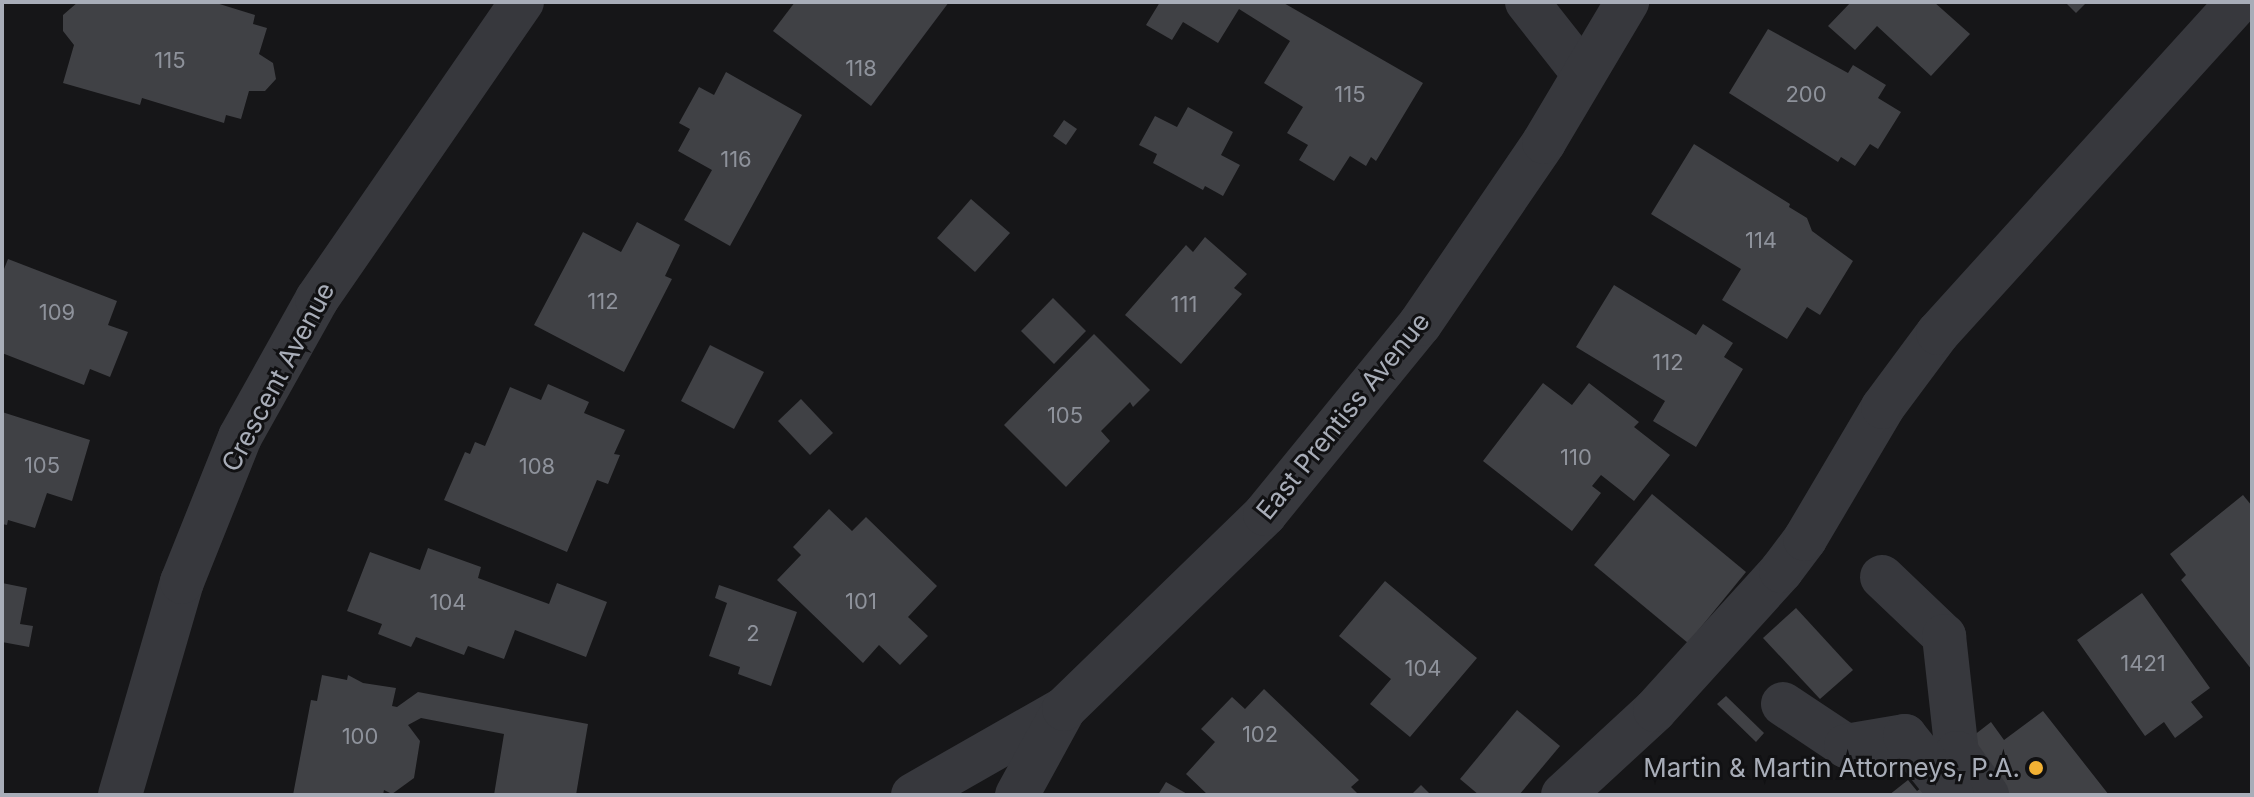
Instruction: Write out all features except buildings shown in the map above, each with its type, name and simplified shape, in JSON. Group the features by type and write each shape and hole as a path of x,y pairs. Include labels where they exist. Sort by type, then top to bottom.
{"street":[{"name":"Crescent Avenue","path":"120,795 182,582 240,437 317,299 522,2"},
{"path":"1527,2 1582,72"},
{"name":"East Prentiss Avenue","path":"1017,795 1064,709 1265,514 1410,336 1544,142 1582,72 1627,2"},
{"path":"1563,795 1655,710 1781,571 1805,539 1883,407 1938,333 2238,2"},
{"path":"1882,577 1944,636 1957,753 1987,795"},
{"path":"1783,704 1846,746 1905,736 1952,795"},
{"path":"913,795 1064,709"}],"place":[{"name":"Martin & Martin Attorneys, P.A.","path":"2036,768"}]}
